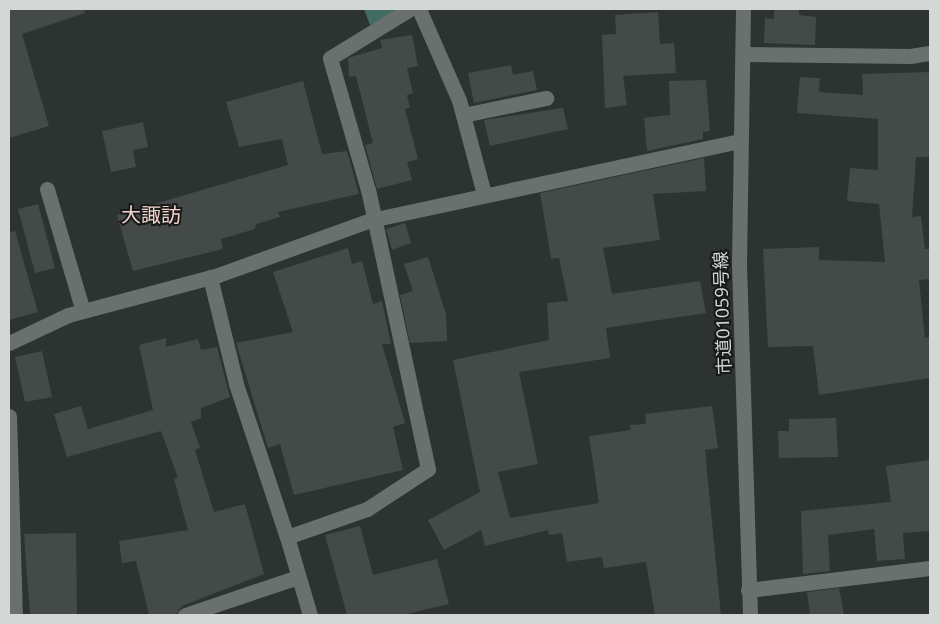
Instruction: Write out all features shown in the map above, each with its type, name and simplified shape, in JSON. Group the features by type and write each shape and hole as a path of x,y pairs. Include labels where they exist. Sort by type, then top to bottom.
{"street":[{"path":"287,537 367,509 428,469 371,220 368,190 330,58 410,9"},
{"path":"419,9 463,115 484,194"},
{"name":"市道01059号線","path":"743,9 744,54 740,142 750,615"},
{"path":"744,54 910,56 930,53"},
{"path":"463,115 546,98"},
{"path":"9,343 83,311 210,277 371,220 484,194 740,142"},
{"path":"47,189 83,311"},
{"path":"210,277 236,384 287,537 310,615"},
{"path":"9,416 15,615"},
{"path":"748,590 930,568"},
{"path":"185,615 298,577"}],"green space":[{"path":"364,9 405,9 370,25"}],"building":[{"path":"9,9 84,9 85,13 22,34 49,126 9,138"},
{"path":"774,9 799,9 799,15 816,17 815,45 764,43 765,18 774,19"},
{"path":"658,12 660,44 674,43 676,73 623,76 627,105 605,108 602,35 616,34 615,15"},
{"path":"412,35 418,66 407,68 413,93 407,95 410,108 405,109 418,159 407,162 412,180 377,189 365,145 373,143 356,76 349,77 348,58 382,48 380,40"},
{"path":"511,65 513,75 533,71 537,90 474,103 468,73"},
{"path":"930,72 930,157 916,157 912,217 921,216 925,249 930,249 930,279 919,280 925,338 930,337 930,378 819,395 813,346 768,347 763,249 819,247 819,260 885,262 879,204 847,201 850,168 878,170 878,119 797,113 800,77 820,78 819,92 863,95 862,74"},
{"path":"706,80 710,131 703,132 703,139 647,151 644,118 670,115 669,81"},
{"path":"303,81 322,154 347,151 359,194 278,212 280,217 256,224 255,229 221,239 223,249 133,271 117,215 288,165 282,139 239,147 226,102"},
{"path":"563,108 568,129 490,146 484,120"},
{"path":"143,122 148,147 133,150 136,167 111,172 102,131"},
{"path":"704,158 706,191 653,194 660,240 603,248 612,294 700,281 706,313 606,328 610,358 519,372 538,464 498,472 510,518 599,503 589,436 631,430 630,425 646,424 645,414 712,406 718,448 705,450 721,615 655,615 646,562 604,568 602,557 567,562 562,533 549,535 548,530 485,546 481,530 444,550 428,520 480,492 453,360 549,340 547,303 568,301 559,258 551,259 540,193"},
{"path":"38,204 55,268 35,273 18,209"},
{"path":"405,223 411,243 392,250 386,229"},
{"path":"15,231 38,312 9,320 9,232"},
{"path":"348,248 352,264 362,261 373,304 382,301 391,344 382,344 405,423 393,427 403,470 294,495 280,444 268,448 236,343 293,332 273,272"},
{"path":"428,257 446,314 447,341 410,343 400,295 413,291 404,264"},
{"path":"166,338 166,347 198,339 201,350 217,347 230,397 201,408 201,418 191,422 200,448 195,450 214,512 245,504 264,574 182,606 176,615 149,615 136,561 122,563 119,541 188,530 174,479 178,478 161,431 67,457 54,414 81,406 88,429 153,410 139,345"},
{"path":"42,351 52,397 25,402 15,357"},
{"path":"836,418 838,457 779,458 778,431 789,431 789,419"},
{"path":"930,460 930,531 903,533 905,559 877,561 874,529 828,535 830,571 803,574 801,511 891,502 886,466"},
{"path":"360,526 373,575 437,559 449,604 403,615 347,615 325,535"},
{"path":"76,533 77,615 30,615 24,534"},
{"path":"839,588 844,615 810,615 807,592"}],"district":[{"name":"大諏訪","path":"151,214"}]}
